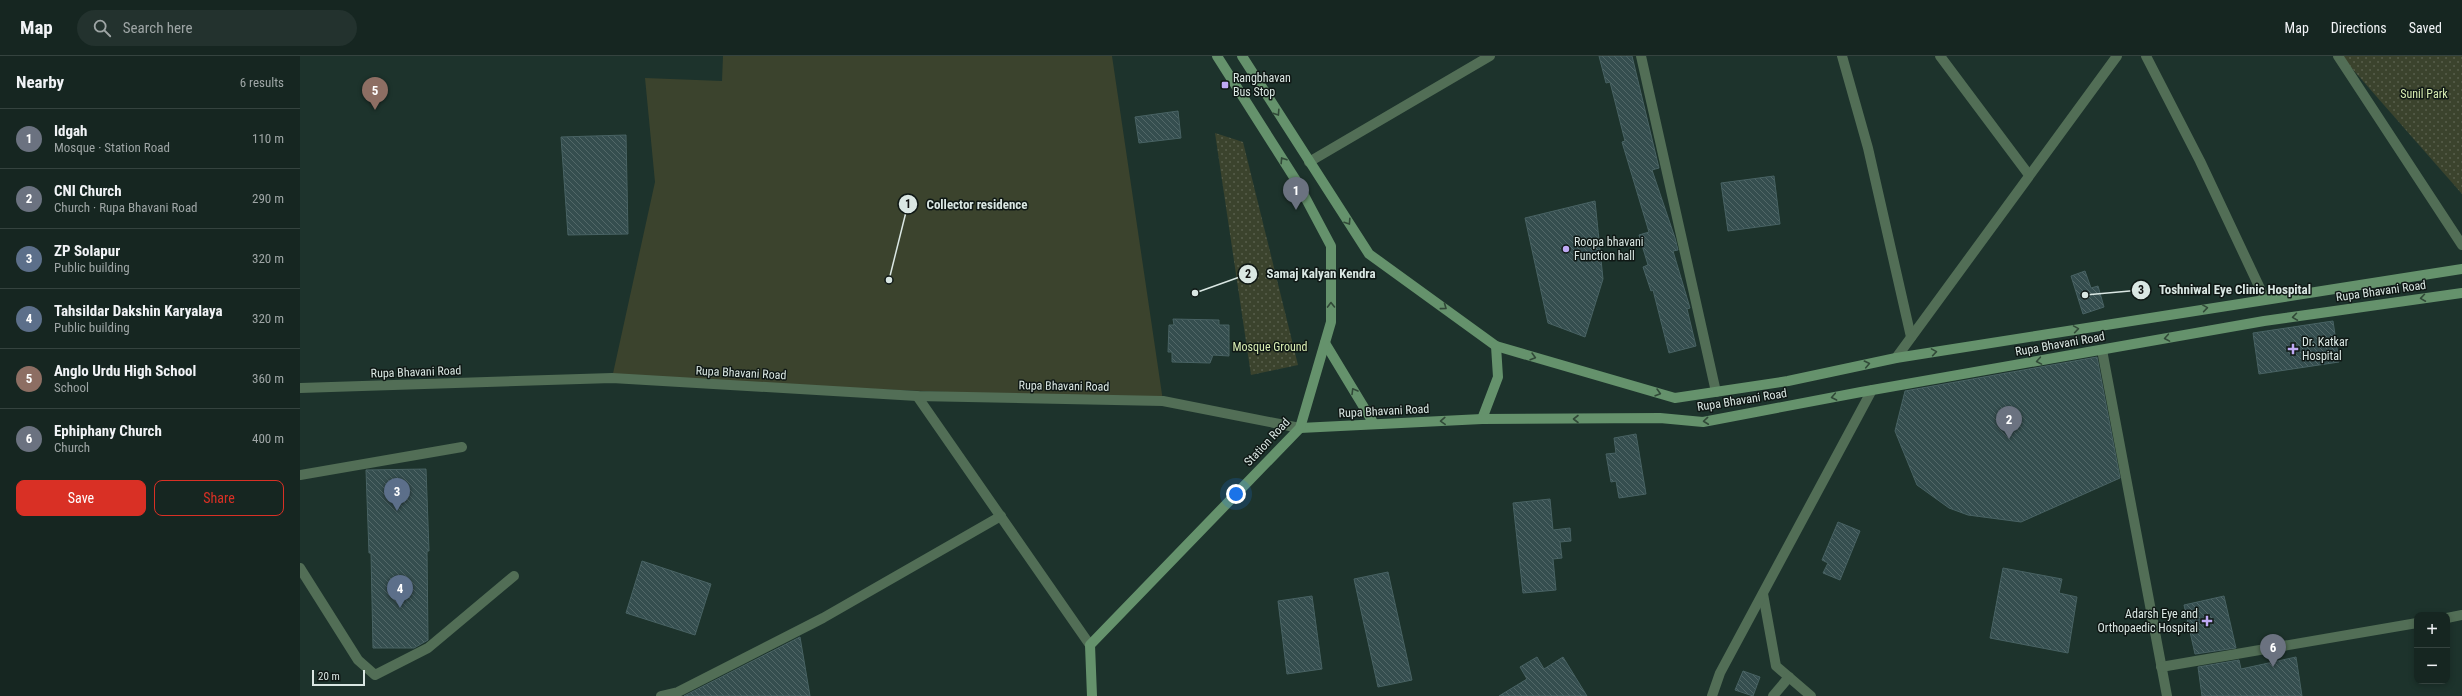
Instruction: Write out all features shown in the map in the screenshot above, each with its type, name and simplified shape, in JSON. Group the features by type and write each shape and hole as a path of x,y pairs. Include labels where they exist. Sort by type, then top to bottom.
{"main road":[{"name":"Station Road","path":"1090,645 1300,428 1332,322 1331,246 1297,182 1217,56"},
{"path":"1242,56 1368,254 1496,346 1675,398 1788,381 1896,358 2462,269"},
{"name":"Rupa Bhavani Road","path":"1300,428 1482,419 1660,418 1703,422 1872,390 2264,321 2462,293"},
{"path":"1325,343 1374,424"},
{"path":"1482,419 1498,377 1496,346"},
{"path":"1090,645 1092,696"}],"street":[{"path":"1309,162 1490,56"},
{"path":"1641,56 1716,392"},
{"path":"1842,56 1868,148 1911,337"},
{"path":"1940,56 2029,175"},
{"path":"1896,358 2117,56"},
{"path":"2146,56 2200,161 2265,299"},
{"path":"2338,56 2462,245"},
{"path":"2102,350 2167,696"},
{"name":"Rupa Bhavani Road","path":"300,388 612,378 917,396 1163,401 1300,428"},
{"path":"1712,696 1720,673 1872,390"},
{"path":"917,396 1090,645"},
{"path":"300,475 462,447"},
{"path":"661,696 678,694 823,618 1001,516"},
{"path":"300,568 358,660 375,675 428,648 514,576"},
{"path":"1763,594 1776,666 1811,696"},
{"path":"2450,617 2462,615"},
{"path":"2161,667 2414,624"},
{"path":"1773,696 1789,677"}],"green space":[{"path":"723,56 1112,56 1163,401 612,378 655,182 645,78 722,81"},
{"name":"Sunil Park","path":"2341,56 2462,56 2462,194"},
{"name":"Mosque Ground","path":"1215,133 1243,142 1298,365 1251,375"}],"building":[{"path":"1599,56 1632,56 1659,168 1652,170 1678,250 1673,251 1690,308 1687,309 1696,346 1669,353 1653,290 1651,291 1643,267 1648,265 1639,235 1649,232 1622,142 1625,141 1610,82 1606,83"},
{"path":"1178,111 1181,138 1139,143 1135,117"},
{"path":"626,135 628,234 568,235 561,137"},
{"path":"1774,176 1780,224 1728,231 1721,183"},
{"name":"Roopa bhavani Function hall","path":"1595,201 1603,279 1585,337 1548,323 1525,218"},
{"path":"2085,271 2091,288 2098,286 2104,307 2083,314 2071,276"},
{"path":"1173,319 1219,320 1219,325 1229,325 1229,356 1213,355 1210,363 1172,362 1172,352 1168,352 1169,325 1174,325"},
{"path":"2333,321 2339,362 2259,374 2253,333"},
{"path":"2097,357 2120,478 2021,522 1968,515 1949,508 1917,485 1895,431 1905,391"},
{"path":"1636,434 1646,494 1619,498 1616,481 1611,482 1606,454 1616,453 1614,438"},
{"path":"426,469 429,551 427,551 428,640 414,648 373,648 371,553 369,553 366,470"},
{"path":"1550,499 1553,530 1570,528 1571,541 1560,542 1562,558 1553,559 1556,590 1523,593 1513,503"},
{"path":"1838,522 1860,531 1840,580 1823,573 1828,563 1822,560"},
{"path":"642,561 711,584 695,635 626,613"},
{"path":"2003,568 2062,579 2059,593 2077,597 2068,653 1990,638"},
{"path":"1388,572 1412,680 1378,687 1354,579"},
{"path":"1312,596 1322,669 1287,674 1278,601"},
{"path":"2224,596 2236,648 2195,654 2184,605"},
{"path":"800,637 810,696 684,696"},
{"path":"1537,657 1544,669 1563,657 1587,696 1499,696 1527,679 1520,667"},
{"path":"2296,657 2302,696 2202,696 2198,667 2239,660 2241,669"},
{"path":"1743,671 1760,677 1753,696 1735,690"}],"place":[{"name":"Rangbhavan Bus Stop","path":"1225,85"},
{"name":"Anglo Urdu High School","path":"375,110"},
{"name":"Idgah","path":"1296,210"},
{"name":"Roopa bhavani Function hall","path":"1566,249"},
{"name":"Collector residence","path":"889,280"},
{"name":"Samaj Kalyan Kendra","path":"1195,293"},
{"name":"Toshniwal Eye Clinic Hospital","path":"2085,295"},
{"name":"Dr. Katkar Hospital","path":"2293,349"},
{"name":"CNI Church","path":"2009,439"},
{"name":"ZP Solapur","path":"397,511"},
{"name":"Tahsildar Dakshin Karyalaya","path":"400,608"},
{"name":"Adarsh Eye and Orthopaedic Hospital","path":"2207,621"},
{"name":"Ephiphany Church","path":"2273,667"}]}
